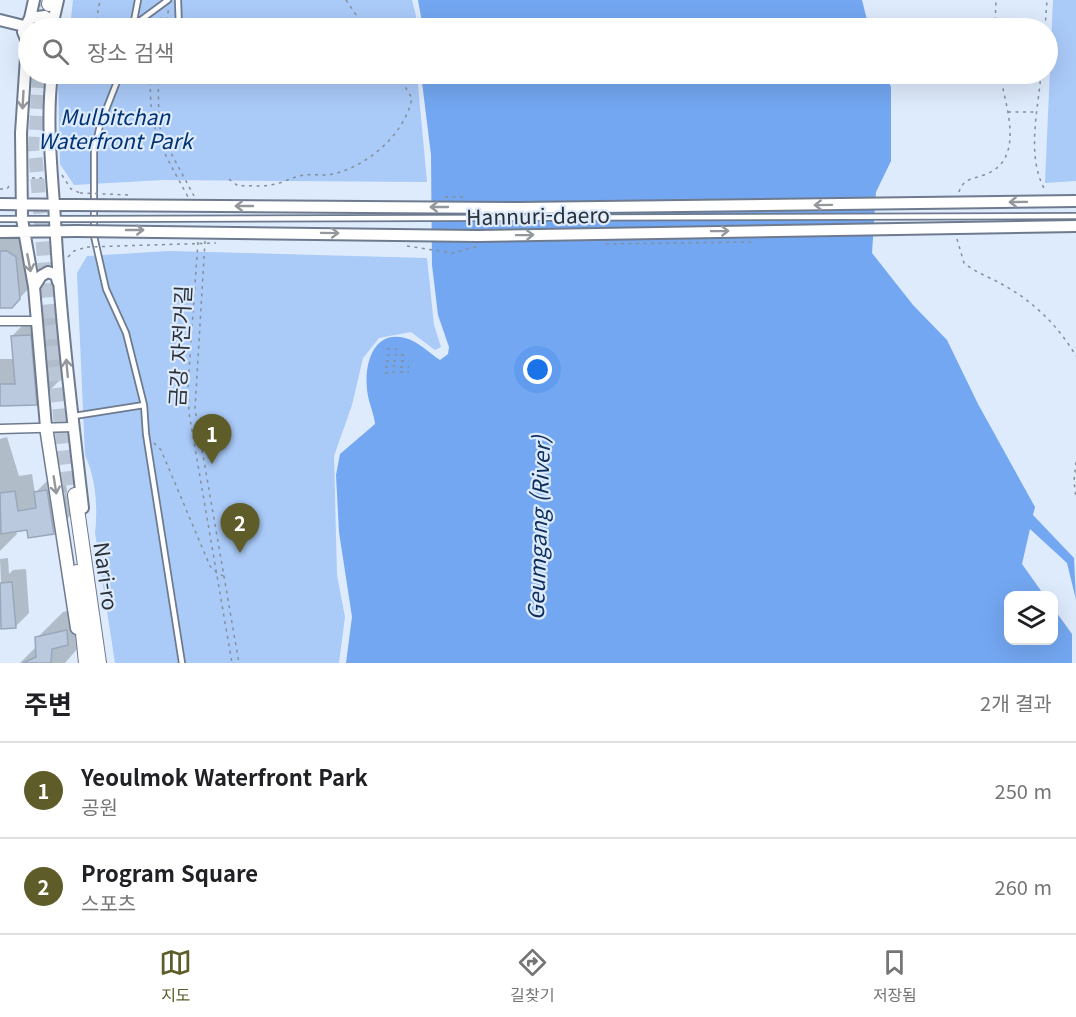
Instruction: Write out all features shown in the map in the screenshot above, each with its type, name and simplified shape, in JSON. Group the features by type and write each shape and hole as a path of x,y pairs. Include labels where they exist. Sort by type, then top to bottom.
{"main road":[{"path":"46,428 84,663"},
{"name":"Nari-ro","path":"84,663 72,495 101,663"}],"street":[{"path":"31,18 46,1"},
{"path":"46,1 51,18"},
{"path":"0,21 18,22"},
{"path":"26,84 21,205 34,287 46,428"},
{"path":"52,84 51,178 59,285 72,421 101,663"},
{"name":"Hannuri-daero","path":"0,204 518,208 1076,201"},
{"name":"Hannuri-daero","path":"0,232 55,230 477,236 1076,226"},
{"path":"34,287 41,276 48,272 56,274 59,285"},
{"path":"0,321 36,321"},
{"path":"0,429 46,428 72,421"}],"lane":[{"path":"134,18 138,0"},
{"path":"145,18 169,0"},
{"path":"178,0 179,18"},
{"path":"116,84 100,125 94,152 94,236 106,289 126,333 144,405 146,434 182,663"},
{"path":"0,219 1076,216"},
{"path":"72,421 144,405"}],"path":[{"path":"97,18 100,0"},
{"path":"166,18 169,0"},
{"path":"346,0 358,18"},
{"path":"996,0 996,18"},
{"path":"1046,18 1047,0"},
{"path":"152,84 155,135 191,202"},
{"path":"158,84 159,125 165,142 197,201"},
{"path":"229,179 237,186 271,185 305,175 330,175 343,171 374,154 393,136 409,111 412,98 403,84"},
{"path":"1040,84 1034,158 1037,174 1047,193"},
{"path":"1008,112 1037,112"},
{"path":"0,189 7,189 14,179 64,177"},
{"path":"205,236 195,409 239,663"},
{"name":"금강 자전거길","path":"198,239 188,385 189,413 232,663"},
{"path":"67,258 74,251 87,247"},
{"path":"387,349 397,350"},
{"path":"387,355 397,355"},
{"path":"401,355 409,355"},
{"path":"386,361 396,361"},
{"path":"401,361 409,361"},
{"path":"385,367 396,366"},
{"path":"400,367 409,367"},
{"path":"385,372 395,372"},
{"path":"400,372 409,372"},
{"path":"146,434 161,450 210,566 225,577"},
{"path":"1076,462 1074,481 1076,498"}],"green space":[{"path":"73,0 412,0 416,18 71,18"},
{"path":"1053,0 1076,0 1076,181 1045,183 1049,84 1058,84 1058,18 1052,18"},
{"name":"Mulbitchan Waterfront Park","path":"58,84 418,84 427,182 162,180 74,185 60,164"},
{"path":"169,251 427,258 434,325 441,347 435,350 411,332 379,338 363,358 352,405 334,456 337,575 345,617 339,663 115,663 95,533 95,493 92,474 85,455 77,273 87,256"}],"water":[{"path":"418,0 862,0 866,18 421,18"},
{"name":"Geumgang (River)","path":"422,84 890,84 891,161 876,192 872,253 913,305 947,340 978,404 1035,507 1033,515 1074,558 1076,600 1067,563 1030,529 1022,564 1041,591 1004,591 1004,645 1058,645 1058,615 1072,634 1072,663 346,663 352,617 339,532 336,475 340,454 375,424 368,396 367,375 368,364 377,346 393,337 405,338 440,360 448,354 449,347 438,315 432,265 431,155"}],"building":[{"path":"0,251 7,251 16,257 20,299 12,308 0,308"},
{"path":"31,335 37,405 0,406 0,384 15,384 11,336"},
{"path":"47,490 54,534 28,538 27,530 1,534 0,493 15,491 18,511 36,508 34,492"},
{"path":"12,582 16,628 1,629 0,583"},
{"path":"67,630 68,645 52,649 51,663 23,663 36,657 35,637"}],"tunnel":[{"path":"41,18 42,4"},
{"path":"38,84 35,150 49,319 69,495"}],"place":[{"name":"Yeoulmok Waterfront Park","path":"212,464"},
{"name":"Program Square","path":"240,553"}]}
